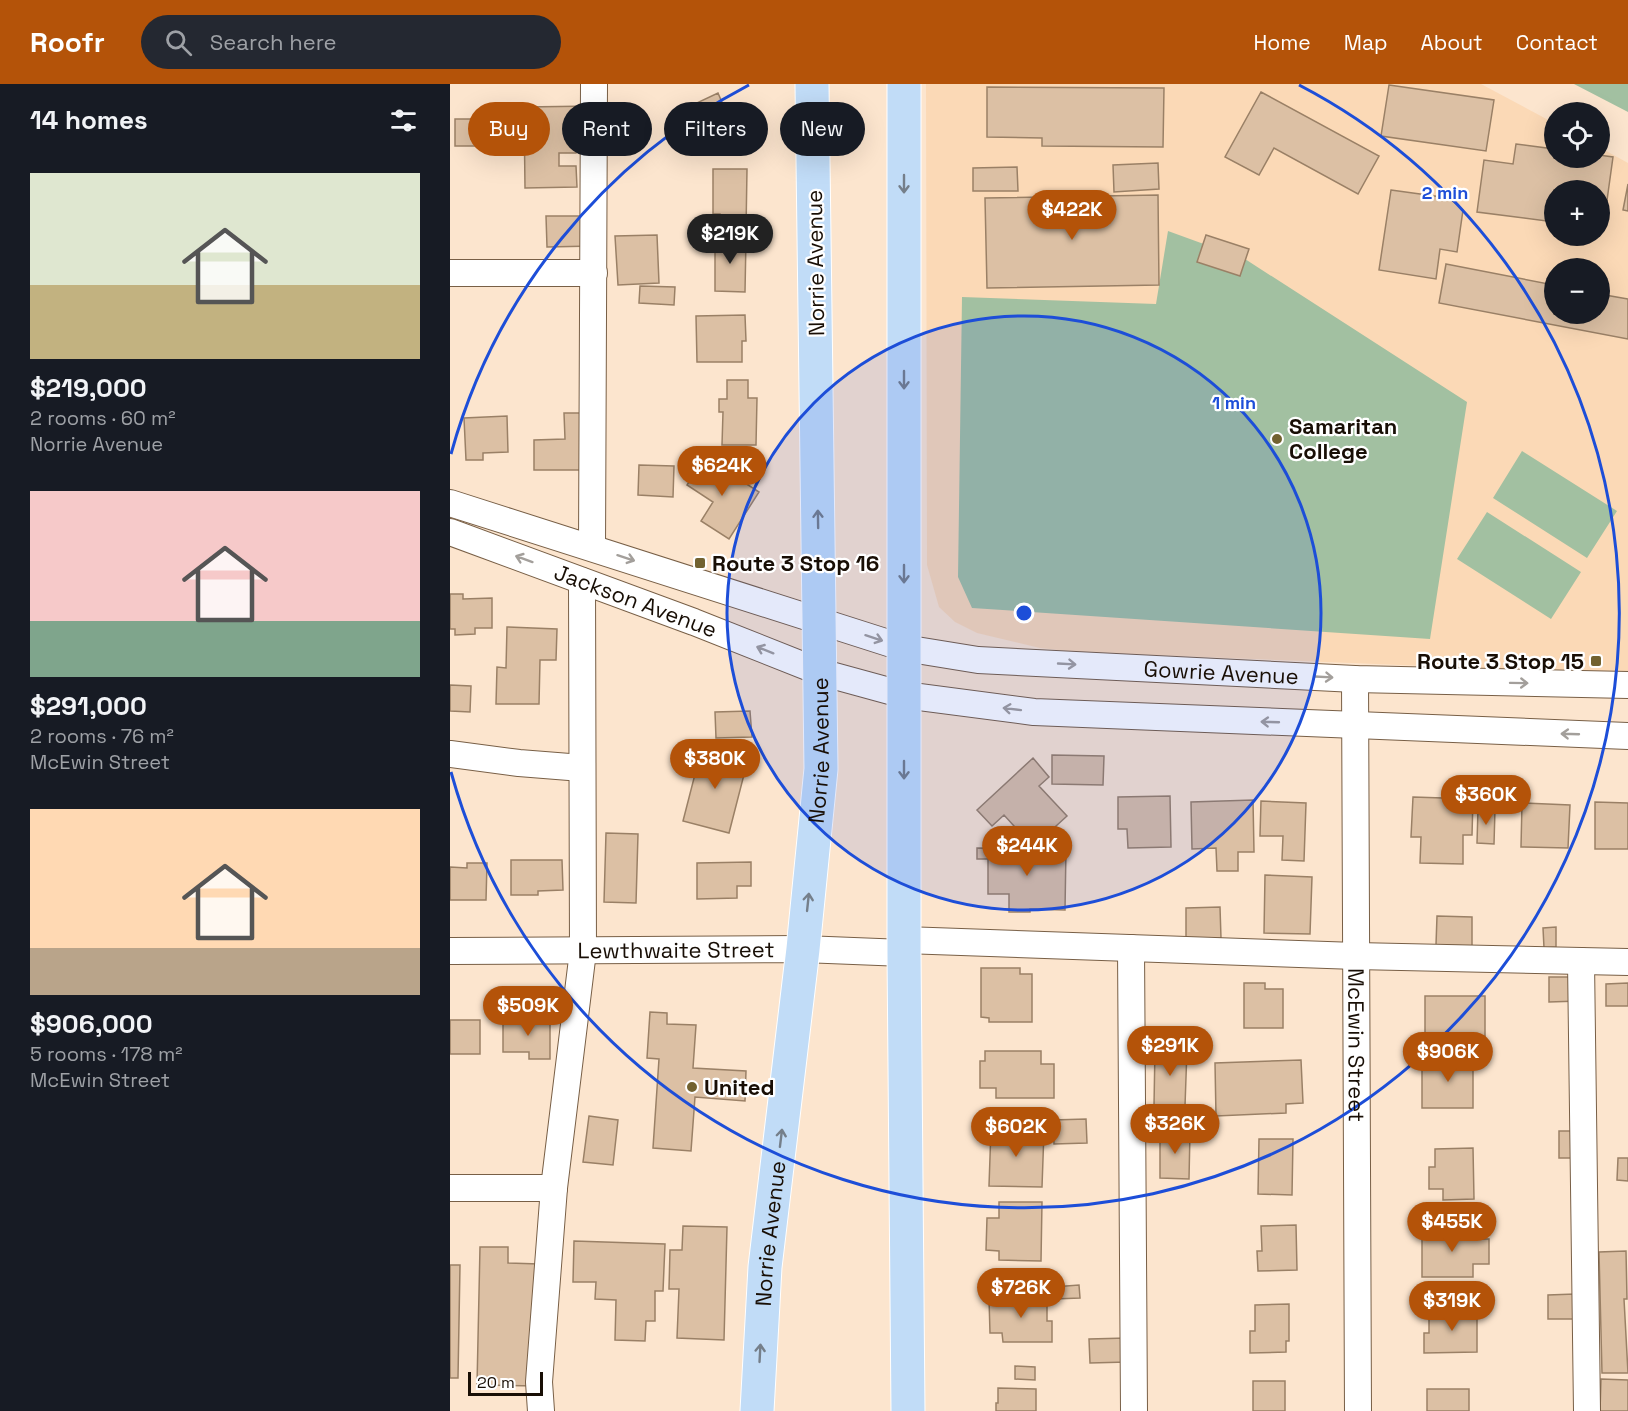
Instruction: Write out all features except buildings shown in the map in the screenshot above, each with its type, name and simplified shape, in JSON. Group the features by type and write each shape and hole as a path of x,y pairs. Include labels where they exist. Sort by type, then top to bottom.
{"main road":[{"name":"Norrie Avenue","path":"757,1411 765,1267 803,949 821,769 812,84"},
{"path":"904,84 904,946 908,1411"}],"street":[{"path":"592,547 594,84"},
{"path":"450,273 594,273"},
{"name":"Jackson Avenue","path":"450,503 819,619"},
{"name":"Jackson Avenue","path":"450,532 694,622 820,672"},
{"path":"541,1411 539,1382 554,1188 583,951 582,581"},
{"name":"Gowrie Avenue","path":"819,619 904,648 978,660 1355,678 1628,685"},
{"path":"820,672 904,695 1034,712 1628,736"},
{"name":"McEwin Street","path":"1355,678 1358,1411"},
{"path":"450,754 582,768"},
{"name":"Lewthwaite Street","path":"450,951 803,949 904,946 1131,948 1628,962"},
{"path":"1131,948 1134,1411"},
{"path":"1581,961 1587,1411"},
{"path":"450,1188 554,1188"}],"shaded area":[{"name":"Samaritan College","path":"926,84 1481,84 1544,118 1544,168 1610,168 1610,153 1628,163 1628,674 1075,652 1040,648 977,633 955,622 939,607 927,565"}],"green space":[{"path":"1574,84 1628,84 1628,112"},
{"path":"1168,231 1245,259 1467,402 1430,639 972,608 958,577 962,297 1156,304"},
{"path":"1522,451 1617,511 1587,558 1493,498"},
{"path":"1487,512 1581,572 1551,619 1457,559"}],"place":[{"name":"Samaritan College","path":"1277,439"},
{"name":"Route 3 Stop 16","path":"700,563"},
{"name":"Route 3 Stop 15","path":"1596,661"},
{"name":"United","path":"692,1087"}]}
